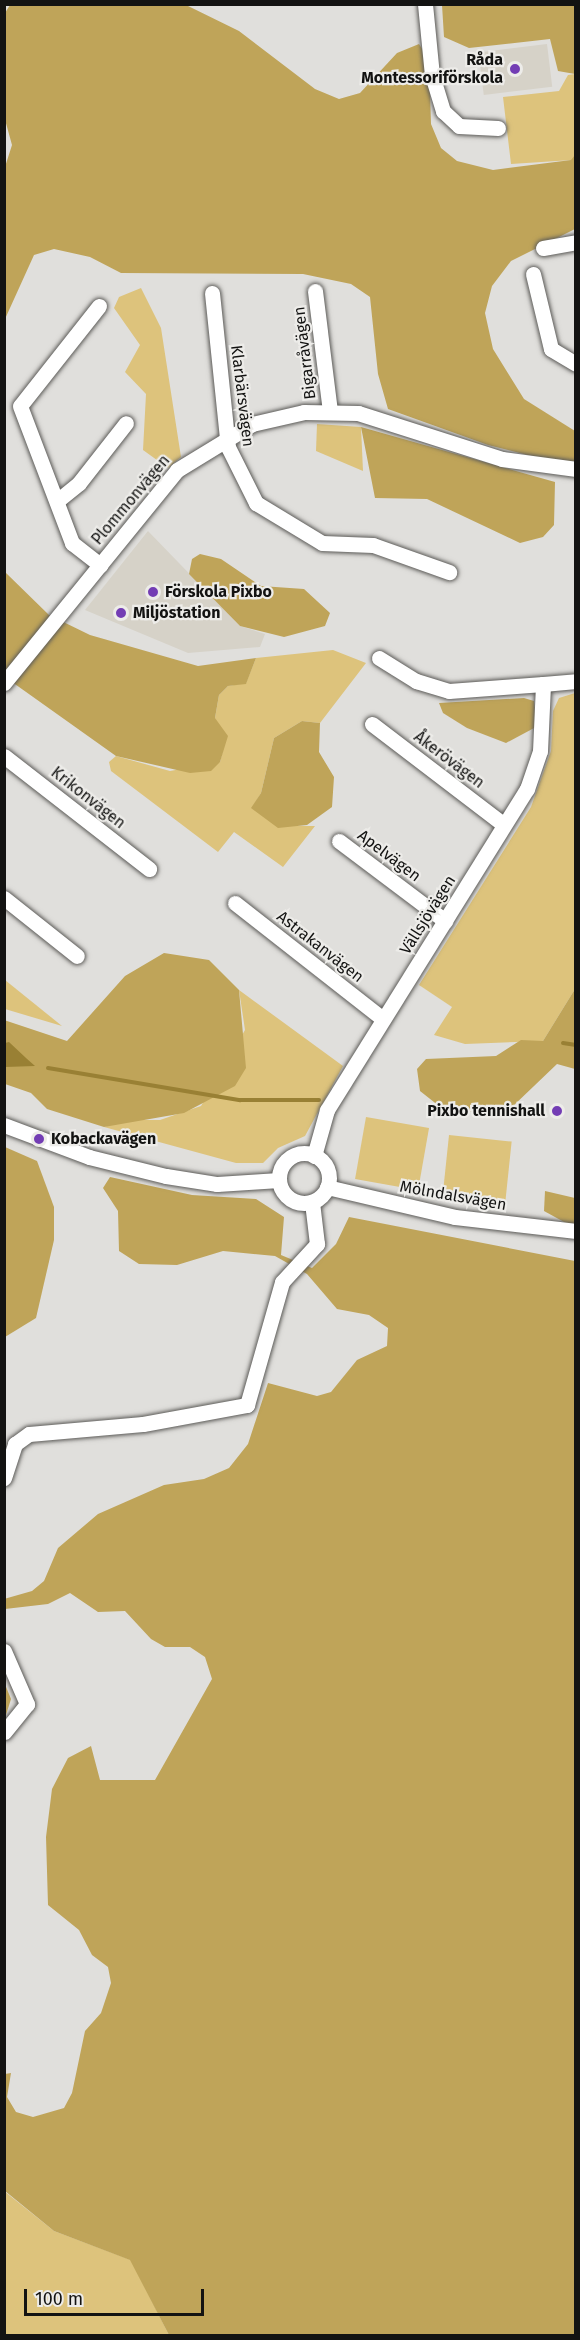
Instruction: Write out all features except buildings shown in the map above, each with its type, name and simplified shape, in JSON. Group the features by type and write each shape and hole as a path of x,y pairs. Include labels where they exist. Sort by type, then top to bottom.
{"street":[{"path":"425,4 432,75 443,111 459,126 498,128"},
{"path":"543,248 576,242"},
{"path":"533,274 552,349 576,364"},
{"name":"Bigarråvägen","path":"315,291 330,411"},
{"name":"Klarbärsvägen","path":"212,293 226,435 239,476 256,503 277,520 322,543 373,545 449,572"},
{"path":"99,306 20,405 72,543 100,565"},
{"name":"Plommonvägen","path":"4,683 177,470 226,435 283,416 330,411 412,426 502,459 576,469"},
{"path":"57,501 79,483 126,423"},
{"path":"379,658 416,681 448,691 576,681"},
{"name":"Vällsjövägen","path":"314,1156 327,1110 504,825 535,770 543,684"},
{"name":"Åkerövägen","path":"372,724 504,825"},
{"name":"Krikonvägen","path":"4,756 149,869"},
{"name":"Apelvägen","path":"339,841 445,921"},
{"path":"4,898 77,956"},
{"name":"Astrakanvägen","path":"235,903 383,1019"},
{"path":"4,1125 89,1157 175,1178 241,1184 279,1180"},
{"path":"279,1180 290,1158 314,1156 326,1167 327,1187 312,1202"},
{"path":"279,1180 290,1199 312,1202"},
{"name":"Mölndalsvägen","path":"327,1187 455,1217 576,1231"},
{"path":"4,1478 15,1444 29,1434 131,1425 247,1405 282,1282 317,1244 312,1202"},
{"path":"4,1651 27,1704 4,1732"}],"shaded area":[{"path":"10,5 186,5 239,31 315,89 339,99 360,93 397,53 419,44 429,60 431,124 441,148 457,161 493,170 571,160 575,155 575,229 511,261 492,286 485,313 493,349 524,399 575,431 575,461 551,461 488,445 388,409 378,374 370,297 351,284 303,274 121,273 90,257 54,249 34,255 5,319 4,170 12,145 4,116 5,13"},
{"path":"442,5 575,5 575,74 558,71 550,39 469,48 444,37"},
{"name":"Råda Montessoriförskola","path":"547,44 552,87 484,95 479,52"},
{"path":"575,74 576,155 572,160 511,164 503,97 559,91 568,75"},
{"path":"141,288 161,328 181,457 168,468 143,450 146,394 125,372 140,345 114,308 119,297"},
{"path":"317,424 361,427 363,471 316,451"},
{"path":"361,427 555,482 554,525 543,537 520,543 427,499 375,498"},
{"name":"Förskola Pixbo","path":"148,531 240,626 265,634 260,647 188,653 85,610"},
{"path":"200,554 221,559 261,586 304,589 330,613 325,626 284,637 240,626 189,574 192,559"},
{"path":"5,572 49,615 90,635 198,666 256,658 246,684 228,686 219,695 215,718 228,736 220,762 211,771 190,773 116,756 5,677"},
{"path":"333,650 366,663 320,723 302,721 274,738 261,793 252,808 293,826 315,826 283,867 234,832 218,852 111,771 109,762 116,756 170,771 220,762 223,750 215,718 219,695 228,686 246,683 256,658"},
{"path":"575,693 575,989 543,1041 465,1044 434,1035 452,1007 419,985 531,807 551,751 553,711 559,698"},
{"path":"524,698 534,701 536,727 506,743 467,728 443,713 439,703"},
{"path":"302,721 320,723 319,752 334,777 332,807 307,825 278,828 251,808 261,793 274,738"},
{"path":"164,953 209,960 239,990 246,1068 235,1086 184,1113 104,1127 47,1109 31,1093 5,1084 4,1020 67,1041 125,976"},
{"path":"5,980 62,1026 5,1009"},
{"path":"575,989 575,1069 557,1064 511,1108 488,1114 439,1106 420,1091 417,1069 426,1059 496,1056 521,1040 543,1041"},
{"path":"239,990 343,1066 305,1136 278,1148 263,1163 236,1163 104,1127 126,1120 160,1120 201,1106 245,1030"},
{"path":"9,1042 35,1066 5,1067 5,1043"},
{"path":"366,1117 429,1128 418,1190 355,1179"},
{"path":"449,1135 512,1142 505,1206 442,1200"},
{"path":"5,1147 37,1161 54,1207 54,1240 36,1318 5,1337"},
{"path":"110,1177 192,1195 256,1199 284,1217 281,1255 312,1268 336,1244 349,1217 575,1261 575,2335 169,2335 130,2260 54,2231 5,2191 5,2074 11,2073 7,2097 16,2112 33,2117 64,2108 72,2093 85,2031 101,2013 111,1983 108,1967 92,1955 79,1930 48,1905 46,1837 52,1789 68,1758 91,1746 100,1780 155,1780 212,1679 205,1657 190,1647 165,1647 151,1639 125,1611 98,1612 70,1593 48,1604 5,1609 4,1599 32,1591 44,1581 58,1548 98,1514 164,1485 204,1479 229,1468 248,1444 268,1383 317,1396 331,1392 357,1360 387,1346 388,1328 369,1315 337,1309 307,1274 275,1256 223,1251 177,1265 139,1264 119,1251 118,1211 103,1188"},
{"path":"545,1191 575,1198 575,1228 544,1211"},
{"path":"4,1682 11,1699 5,1718 4,1718"},
{"path":"4,2191 54,2231 131,2260 169,2335 5,2335"}],"waterway":[{"path":"563,1043 576,1045"},
{"path":"48,1068 240,1100 319,1100"}],"place":[{"name":"Råda Montessoriförskola","path":"515,69"},
{"name":"Förskola Pixbo","path":"153,592"},
{"name":"Miljöstation","path":"121,613"},
{"name":"Pixbo tennishall","path":"557,1111"},
{"name":"Kobackavägen","path":"39,1139"}]}
